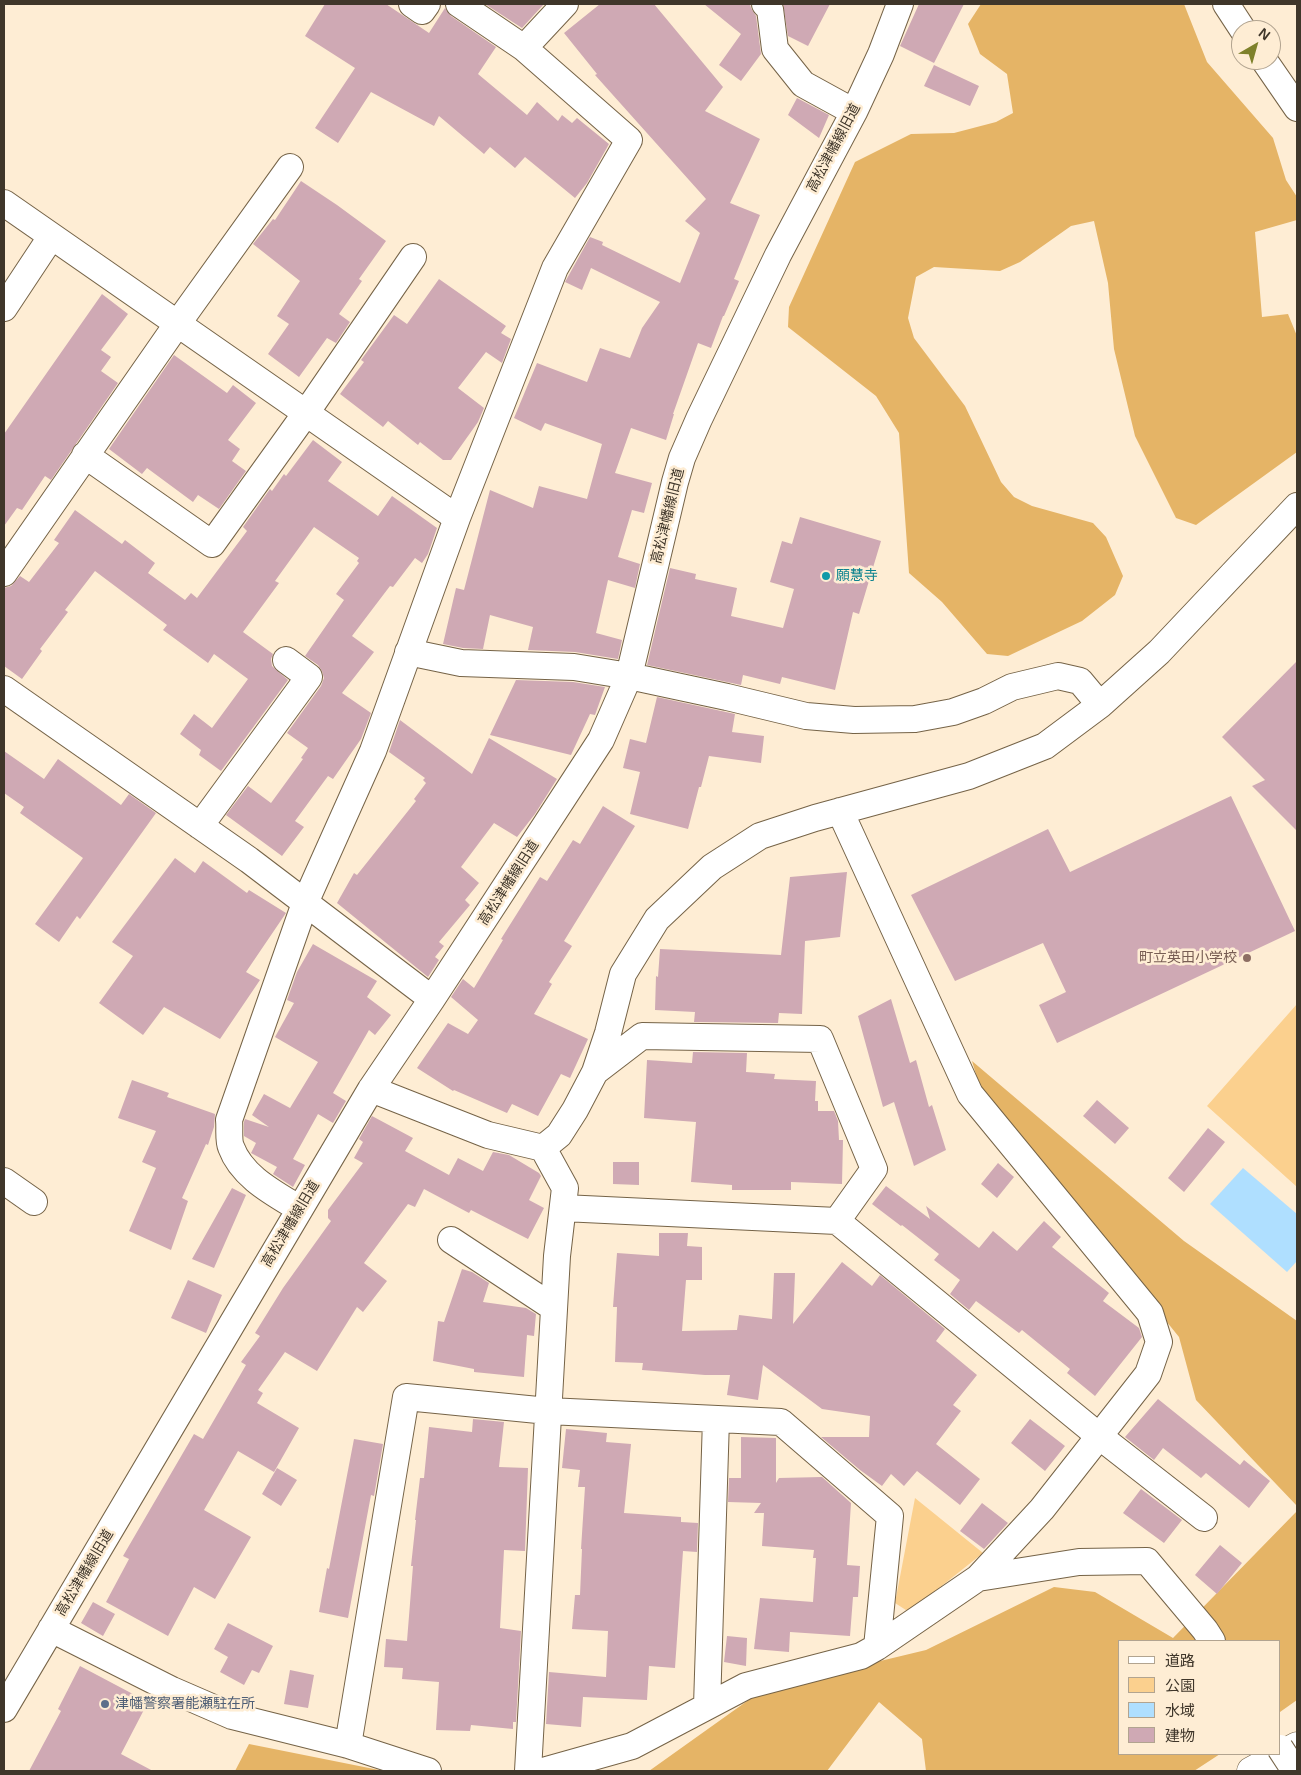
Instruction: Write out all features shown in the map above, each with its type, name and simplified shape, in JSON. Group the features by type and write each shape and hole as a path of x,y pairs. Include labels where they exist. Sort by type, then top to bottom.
{"main road":[{"path":"1281,1755 1297,1746"},
{"path":"1251,1771 1280,1755"}],"street":[{"path":"412,4 422,11 427,4"},
{"path":"300,1209 263,1186 241,1166 230,1146 229,1120 305,903 372,751 457,518 555,268 629,140 524,48 458,4"},
{"path":"524,48 565,4"},
{"path":"765,4 770,9 775,49 803,84 854,112"},
{"name":"高松津幡線旧道","path":"4,1709 371,1089 601,740 629,676 682,458 778,255 854,112 881,54 900,4"},
{"path":"1226,4 1236,20"},
{"path":"1271,70 1297,108"},
{"path":"4,573 178,323 290,167"},
{"path":"4,203 457,518"},
{"path":"4,308 51,237"},
{"path":"85,456 212,544 306,413 413,257"},
{"path":"543,1148 559,1135 596,1072 623,974 657,919 712,867 760,836 840,811 969,776 1045,746 1100,705 1158,652 1297,506"},
{"path":"408,652 461,663 574,667 727,696 806,716 854,720 915,719 953,712 984,701 1012,686 1058,676 1080,681 1100,705"},
{"path":"200,826 309,677 286,660"},
{"path":"4,689 249,860 432,999"},
{"path":"543,1771 632,1746 746,1686 861,1656 978,1578 1042,1509 1148,1374 1159,1342 1150,1313 970,1094 840,811"},
{"path":"596,1072 642,1036 820,1039 874,1169 837,1221"},
{"path":"371,1089 488,1135 543,1148 565,1188 557,1256 528,1771"},
{"path":"4,1181 34,1202"},
{"path":"563,1208 837,1221 1099,1436 1204,1518"},
{"path":"451,1240 554,1308"},
{"path":"348,1745 406,1398 548,1410 781,1422 890,1516 877,1647"},
{"path":"707,1706 716,1419"},
{"path":"978,1578 1079,1562 1147,1561 1211,1640"},
{"path":"52,1629 172,1690 232,1716 348,1745 428,1771"},
{"path":"1281,1750 1295,1771"}],"green space":[{"path":"1297,1004 1297,1187 1207,1106"},
{"path":"915,1498 983,1553 909,1612 895,1603"}],"shaded area":[{"path":"981,4 1184,4 1207,62 1273,138 1286,180 1297,197 1297,220 1255,232 1262,317 1288,314 1297,336 1297,452 1196,525 1176,518 1135,436 1114,349 1108,283 1094,221 1071,226 1020,262 1000,271 934,267 916,277 908,318 914,338 965,406 1001,482 1014,497 1032,506 1093,523 1106,537 1123,576 1115,595 1082,621 1008,656 987,654 942,602 909,573 899,433 876,396 788,327 789,307 855,162 911,134 954,133 996,122 1013,113 1007,74 980,54 968,24"},
{"path":"972,1061 1184,1241 1297,1321 1297,1506 1196,1400 1179,1337 981,1091"},
{"path":"1297,1511 1297,1700 1281,1711 1281,1640 1118,1640 1118,1755 1218,1755 1194,1771 926,1771 922,1739 879,1702 827,1771 649,1771 764,1689 926,1650 1054,1587 1095,1592 1173,1638"},
{"path":"249,1744 384,1771 235,1771"}],"water":[{"path":"1243,1168 1297,1214 1297,1261 1287,1272 1210,1204"}],"building":[{"path":"325,4 386,4 429,33 445,8 451,16 496,47 478,74 527,115 537,102 558,121 562,115 572,123 577,118 609,144 587,183 575,198 525,157 515,168 490,147 484,154 439,116 434,126 371,92 338,143 315,128 355,68 305,36"},
{"path":"485,4 544,4 522,28"},
{"path":"600,4 654,4 723,87 705,111 760,139 730,203 760,215 734,279 739,281 711,348 698,343 666,440 631,428 615,473 652,483 644,513 632,510 618,557 640,564 635,588 608,580 596,633 622,640 618,659 575,652 528,650 533,627 490,615 483,649 443,644 456,588 464,590 490,490 533,508 539,486 587,499 602,444 545,423 541,431 514,418 537,363 587,382 600,348 630,358 642,328 660,302 591,268 582,290 565,282 590,237 603,242 602,245 680,283 700,233 685,221 706,199 595,75 597,74 564,33"},
{"path":"704,4 750,4 756,16 761,54 741,81 719,65 741,34"},
{"path":"783,4 830,4 808,46 788,36"},
{"path":"919,4 964,4 934,63 900,46"},
{"path":"934,65 979,86 970,106 924,86"},
{"path":"797,98 829,115 819,138 788,115"},
{"path":"301,181 386,241 359,279 362,281 339,314 350,322 336,343 327,338 299,377 268,354 289,324 277,316 300,281 253,244 273,219 275,220"},
{"path":"439,279 506,326 501,333 511,339 502,363 486,352 458,388 484,408 478,422 451,460 443,460 420,442 418,445 388,421 383,427 340,394 364,362 361,360 394,315 407,324"},
{"path":"102,294 128,314 101,350 111,357 101,371 118,383 51,480 45,476 22,510 17,508 4,526 4,434"},
{"path":"174,355 227,393 233,385 256,403 228,440 240,449 232,461 246,471 219,509 198,495 193,502 147,468 142,474 109,449"},
{"path":"313,440 342,462 328,481 378,516 392,496 437,528 428,554 422,563 415,558 393,587 390,586 352,636 374,652 342,693 371,713 361,739 333,779 328,776 295,821 304,827 282,856 226,815 248,786 271,803 303,759 301,758 308,748 287,733 321,686 324,678 318,665 305,656 344,600 336,594 359,563 357,561 359,558 314,527 275,581 279,583 243,632 273,654 271,659 272,666 288,680 221,771 199,755 201,750 180,734 194,714 212,728 248,679 214,654 208,663 163,630 167,625 95,571 65,610 68,612 40,649 42,651 22,679 4,666 4,588 11,586 20,576 29,582 59,543 54,540 75,510 122,544 125,540 155,563 148,573 185,600 191,593 197,598 247,531 243,527 270,489 272,491 284,474 286,476"},
{"path":"800,517 881,541 859,614 853,612 835,690 782,677 780,684 743,675 741,685 647,665 670,568 696,574 695,579 737,588 731,616 783,628 794,589 770,582 782,541 792,544"},
{"path":"1297,661 1297,831 1252,786 1265,780 1222,737"},
{"path":"516,680 573,682 605,687 595,715 590,714 571,755 490,735"},
{"path":"657,697 735,714 732,732 764,736 761,763 709,756 688,829 630,814 640,772 623,768 630,739 646,743"},
{"path":"400,720 472,774 489,738 557,779 535,814 517,837 494,823 461,867 479,883 465,900 470,905 439,942 444,946 435,957 439,960 428,977 337,903 354,873 357,875 416,801 414,799 426,783 423,780 425,778 389,752"},
{"path":"4,751 44,779 58,759 121,805 129,794 156,813 80,919 77,916 59,942 35,924 83,858 20,813 24,807 4,793"},
{"path":"1231,796 1295,931 1057,1043 1039,1005 1066,992 1043,943 955,981 911,895 1048,829 1070,872"},
{"path":"603,806 635,826 564,941 572,946 549,982 552,984 534,1014 588,1039 570,1078 561,1074 538,1116 512,1104 507,1113 453,1091 417,1068 448,1023 468,1034 478,1020 451,997 463,979 474,988 503,940 501,939 540,877 547,881 573,840 580,844"},
{"path":"175,858 195,873 203,861 247,893 249,890 286,913 246,972 260,980 220,1039 164,1007 143,1035 99,1003 133,956 112,942"},
{"path":"847,872 840,937 805,941 802,1014 779,1013 778,1023 694,1022 695,1012 655,1010 656,976 658,977 660,949 781,955 790,877"},
{"path":"313,944 377,981 367,997 391,1015 375,1035 369,1030 333,1093 346,1101 333,1123 318,1114 293,1159 305,1165 293,1187 273,1174 277,1167 251,1153 256,1143 244,1136 244,1122 245,1119 269,1127 252,1115 264,1094 290,1108 318,1062 275,1037 294,1003 287,1000 297,972"},
{"path":"891,999 910,1063 916,1060 929,1107 932,1105 946,1150 914,1166 894,1102 883,1107 858,1016"},
{"path":"693,1052 747,1053 746,1072 775,1074 774,1079 816,1081 815,1101 818,1101 818,1111 834,1111 838,1121 839,1140 843,1140 842,1184 791,1182 791,1190 732,1190 732,1185 691,1182 696,1122 644,1118 647,1060 692,1063"},
{"path":"132,1080 169,1093 167,1097 215,1114 214,1127 208,1145 206,1144 182,1198 188,1201 171,1250 129,1231 156,1168 142,1162 156,1131 118,1118"},
{"path":"1097,1100 1129,1128 1115,1144 1083,1116"},
{"path":"372,1116 413,1138 405,1151 449,1175 458,1158 483,1171 493,1152 509,1155 541,1176 529,1200 544,1208 528,1239 471,1210 469,1213 424,1189 415,1207 408,1204 364,1263 387,1281 363,1312 357,1307 317,1371 285,1352 258,1390 263,1393 257,1403 299,1428 274,1472 238,1451 204,1510 251,1537 215,1599 194,1587 168,1636 106,1602 129,1559 123,1556 194,1434 203,1439 246,1365 241,1362 260,1336 255,1333 283,1288 331,1221 328,1218 328,1210 363,1163 354,1158 363,1142 359,1139"},
{"path":"1208,1128 1225,1142 1184,1192 1168,1178"},
{"path":"613,1162 639,1162 639,1185 613,1184"},
{"path":"998,1163 1014,1177 997,1198 981,1184"},
{"path":"886,1186 930,1219 926,1206 979,1248 993,1231 1017,1251 1044,1221 1061,1237 1052,1247 1109,1293 1103,1301 1139,1328 1142,1337 1095,1396 1067,1373 1070,1369 1022,1330 1019,1333 976,1301 969,1310 950,1294 960,1280 934,1260 939,1254 872,1204"},
{"path":"232,1188 246,1195 214,1268 192,1259"},
{"path":"659,1233 688,1233 687,1246 702,1247 702,1280 686,1280 682,1331 737,1330 739,1315 772,1319 774,1273 795,1273 793,1324 842,1262 872,1286 880,1275 945,1329 936,1341 977,1375 953,1405 961,1411 936,1444 980,1479 960,1505 917,1471 904,1486 891,1474 882,1486 821,1437 869,1437 870,1416 822,1409 763,1365 758,1400 727,1395 730,1375 642,1370 643,1363 615,1362 617,1307 613,1307 617,1253 659,1256"},
{"path":"462,1269 472,1272 489,1283 483,1302 526,1308 536,1314 534,1336 527,1335 524,1377 474,1372 474,1369 433,1361 438,1321 444,1322"},
{"path":"188,1280 222,1295 206,1333 171,1318"},
{"path":"1158,1399 1240,1465 1244,1460 1270,1481 1249,1508 1206,1473 1201,1478 1163,1448 1154,1460 1125,1437"},
{"path":"473,1419 504,1422 499,1467 528,1468 525,1551 504,1550 500,1628 521,1631 516,1722 513,1722 513,1729 471,1725 470,1731 436,1730 439,1682 402,1679 403,1668 384,1667 386,1639 407,1641 415,1520 420,1478 424,1478 429,1427 472,1432"},
{"path":"1030,1419 1065,1446 1045,1471 1011,1443"},
{"path":"566,1429 607,1433 606,1442 631,1444 624,1513 681,1517 681,1522 698,1523 697,1552 683,1551 675,1668 649,1666 647,1700 583,1697 581,1727 546,1724 549,1672 606,1677 608,1631 572,1629 575,1595 580,1595 585,1487 578,1487 580,1470 562,1468"},
{"path":"741,1437 776,1438 776,1483 779,1478 822,1477 851,1503 847,1565 860,1566 858,1597 853,1597 850,1636 790,1632 789,1652 754,1649 760,1598 813,1602 816,1558 813,1558 814,1550 762,1546 764,1513 754,1513 761,1503 728,1502 729,1478 741,1478"},
{"path":"354,1439 383,1444 374,1496 371,1495 348,1618 319,1612"},
{"path":"277,1468 297,1480 281,1506 262,1494"},
{"path":"1141,1489 1182,1520 1164,1543 1123,1513"},
{"path":"982,1503 1008,1523 984,1549 960,1531"},
{"path":"1220,1545 1242,1563 1217,1594 1195,1575"},
{"path":"93,1602 115,1614 103,1636 81,1623"},
{"path":"228,1623 273,1646 259,1673 252,1670 244,1685 220,1672 228,1657 214,1649"},
{"path":"727,1636 747,1638 746,1666 724,1662"},
{"path":"80,1666 148,1702 121,1754 153,1771 29,1771 61,1711 58,1709"},
{"path":"290,1670 314,1675 308,1708 284,1704"}],"place":[{"name":"願慧寺","path":"826,576"},
{"name":"町立英田小学校","path":"1247,958"},
{"name":"津幡警察署能瀬駐在所","path":"105,1704"}]}
